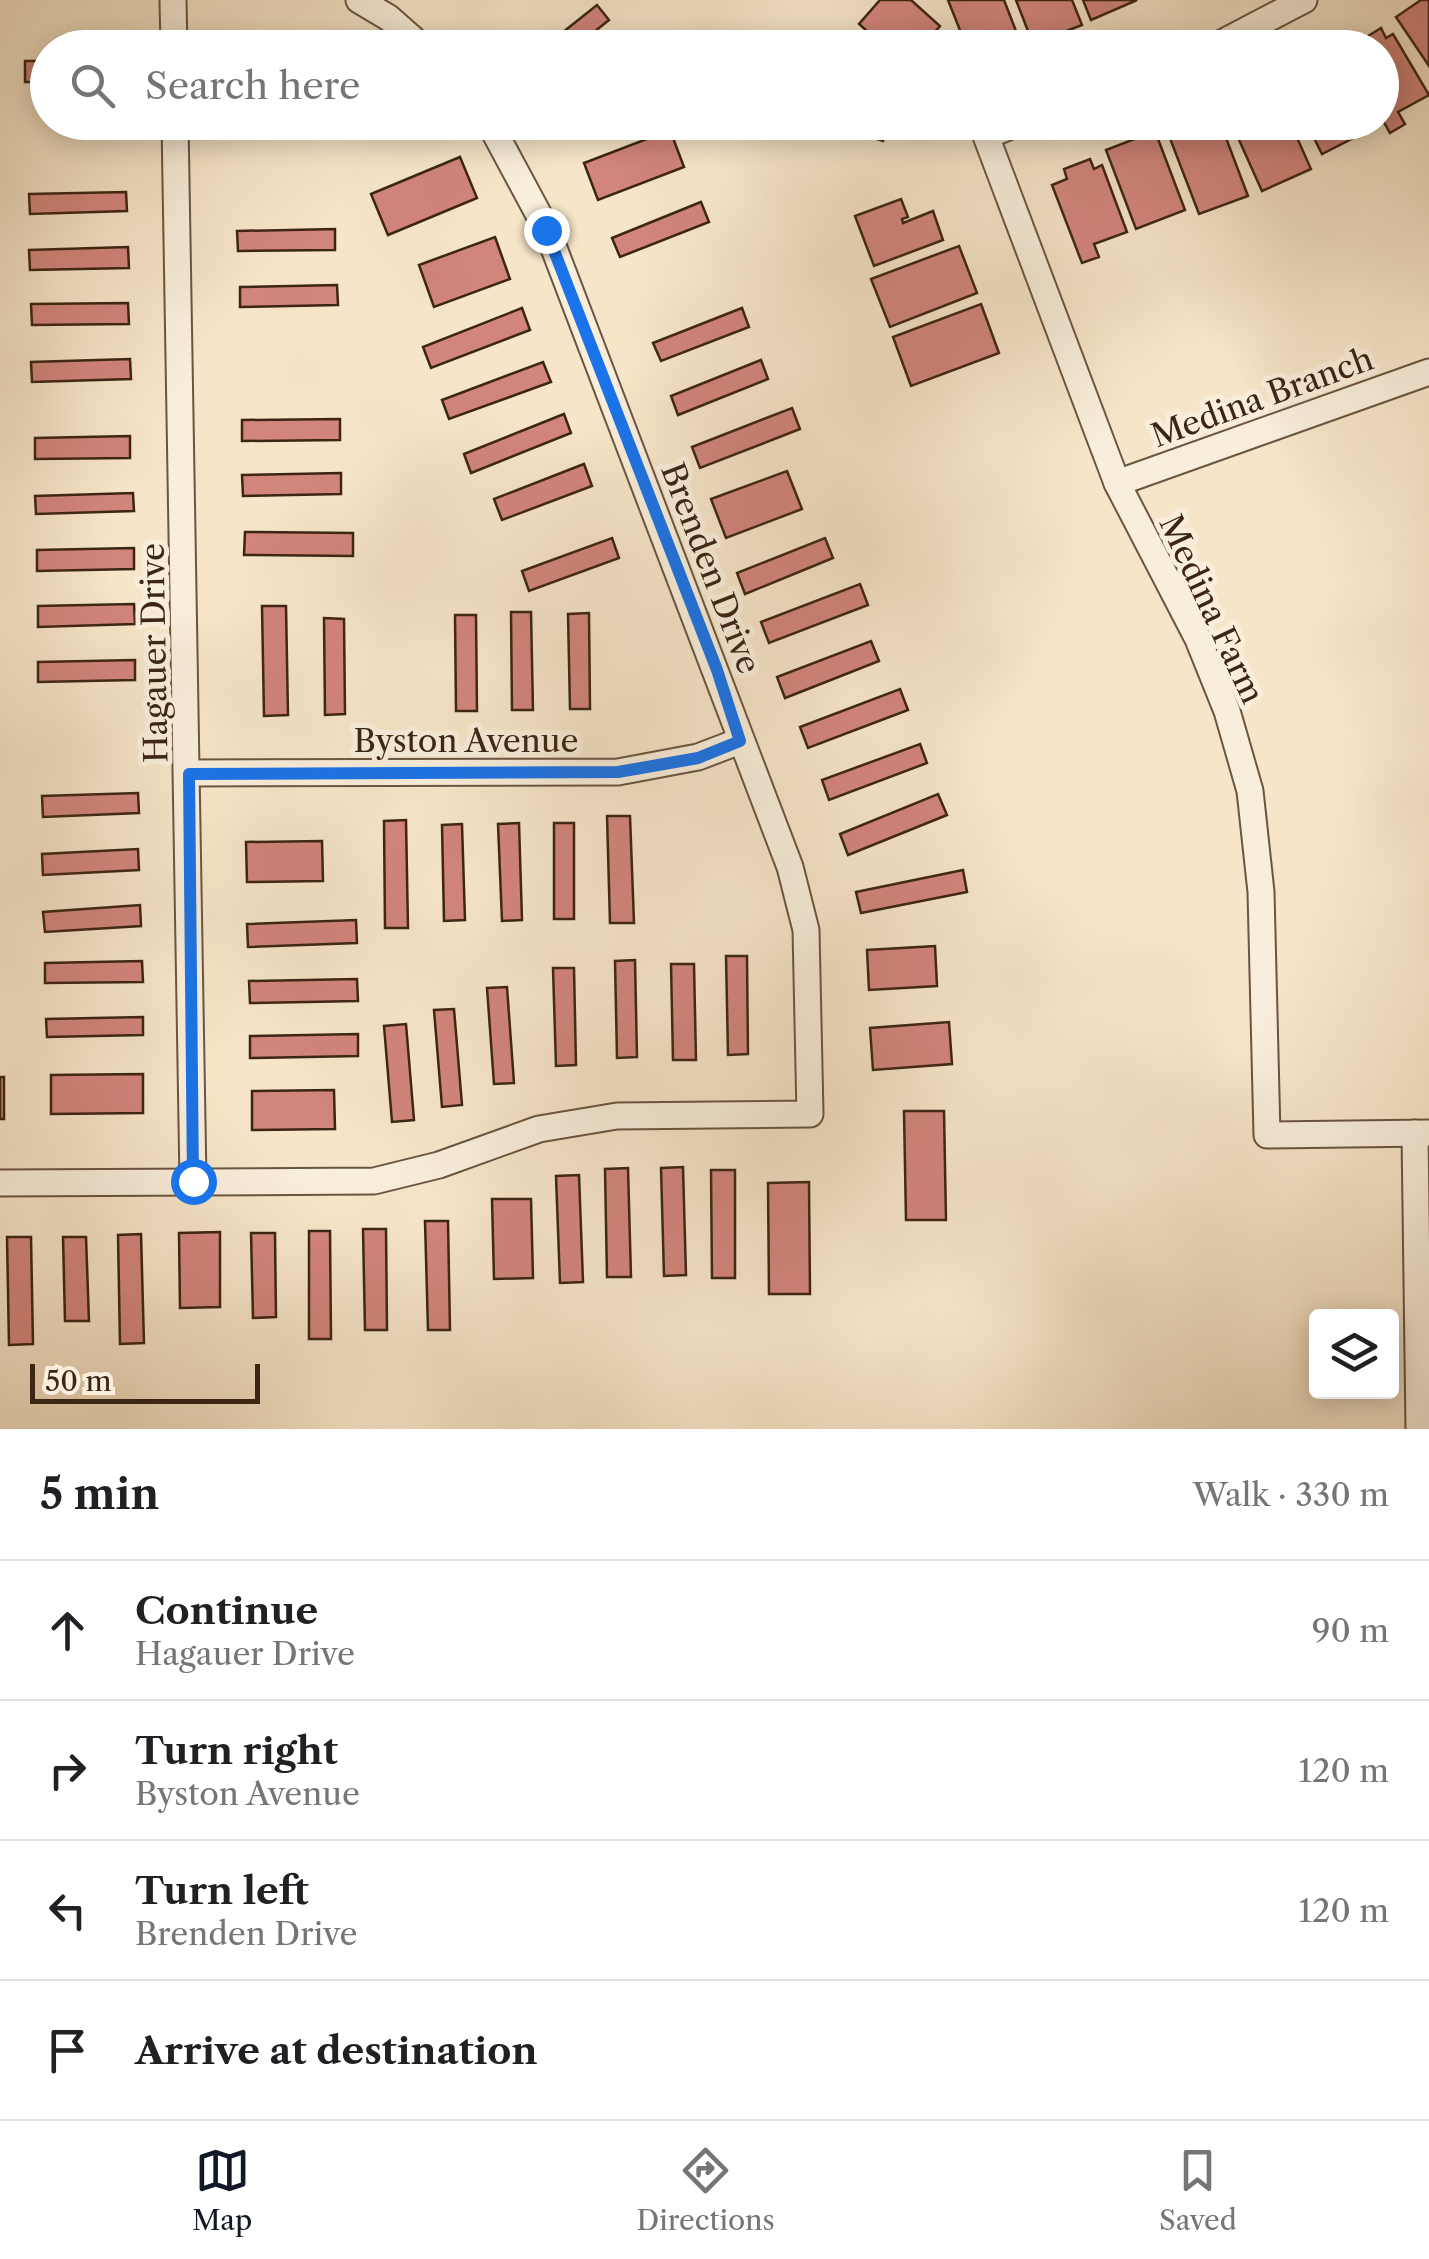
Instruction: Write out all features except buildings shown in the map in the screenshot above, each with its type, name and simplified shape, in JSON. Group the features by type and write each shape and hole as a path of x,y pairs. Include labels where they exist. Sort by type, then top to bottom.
{"street":[{"path":"172,0 173,30"},
{"path":"359,0 403,30"},
{"path":"1246,30 1304,0"},
{"name":"Hagauer Drive","path":"175,140 193,1181"},
{"name":"Brenden Drive","path":"193,1181 374,1181 440,1165 539,1128 617,1116 810,1114 810,973 806,930 790,866 546,230 498,140"},
{"name":"Medina Farm","path":"988,140 1117,483 1198,639 1228,711 1250,790 1260,892 1267,1134 1422,1133"},
{"name":"Medina Branch","path":"1117,483 1429,372"},
{"name":"Byston Avenue","path":"189,774 618,772 698,758 740,741"},
{"path":"1419,1429 1422,1133"},
{"path":"0,1184 193,1181"}],"route":[{"path":"193,1181 189,774 618,772 698,758 740,741 717,670 546,230"}]}
